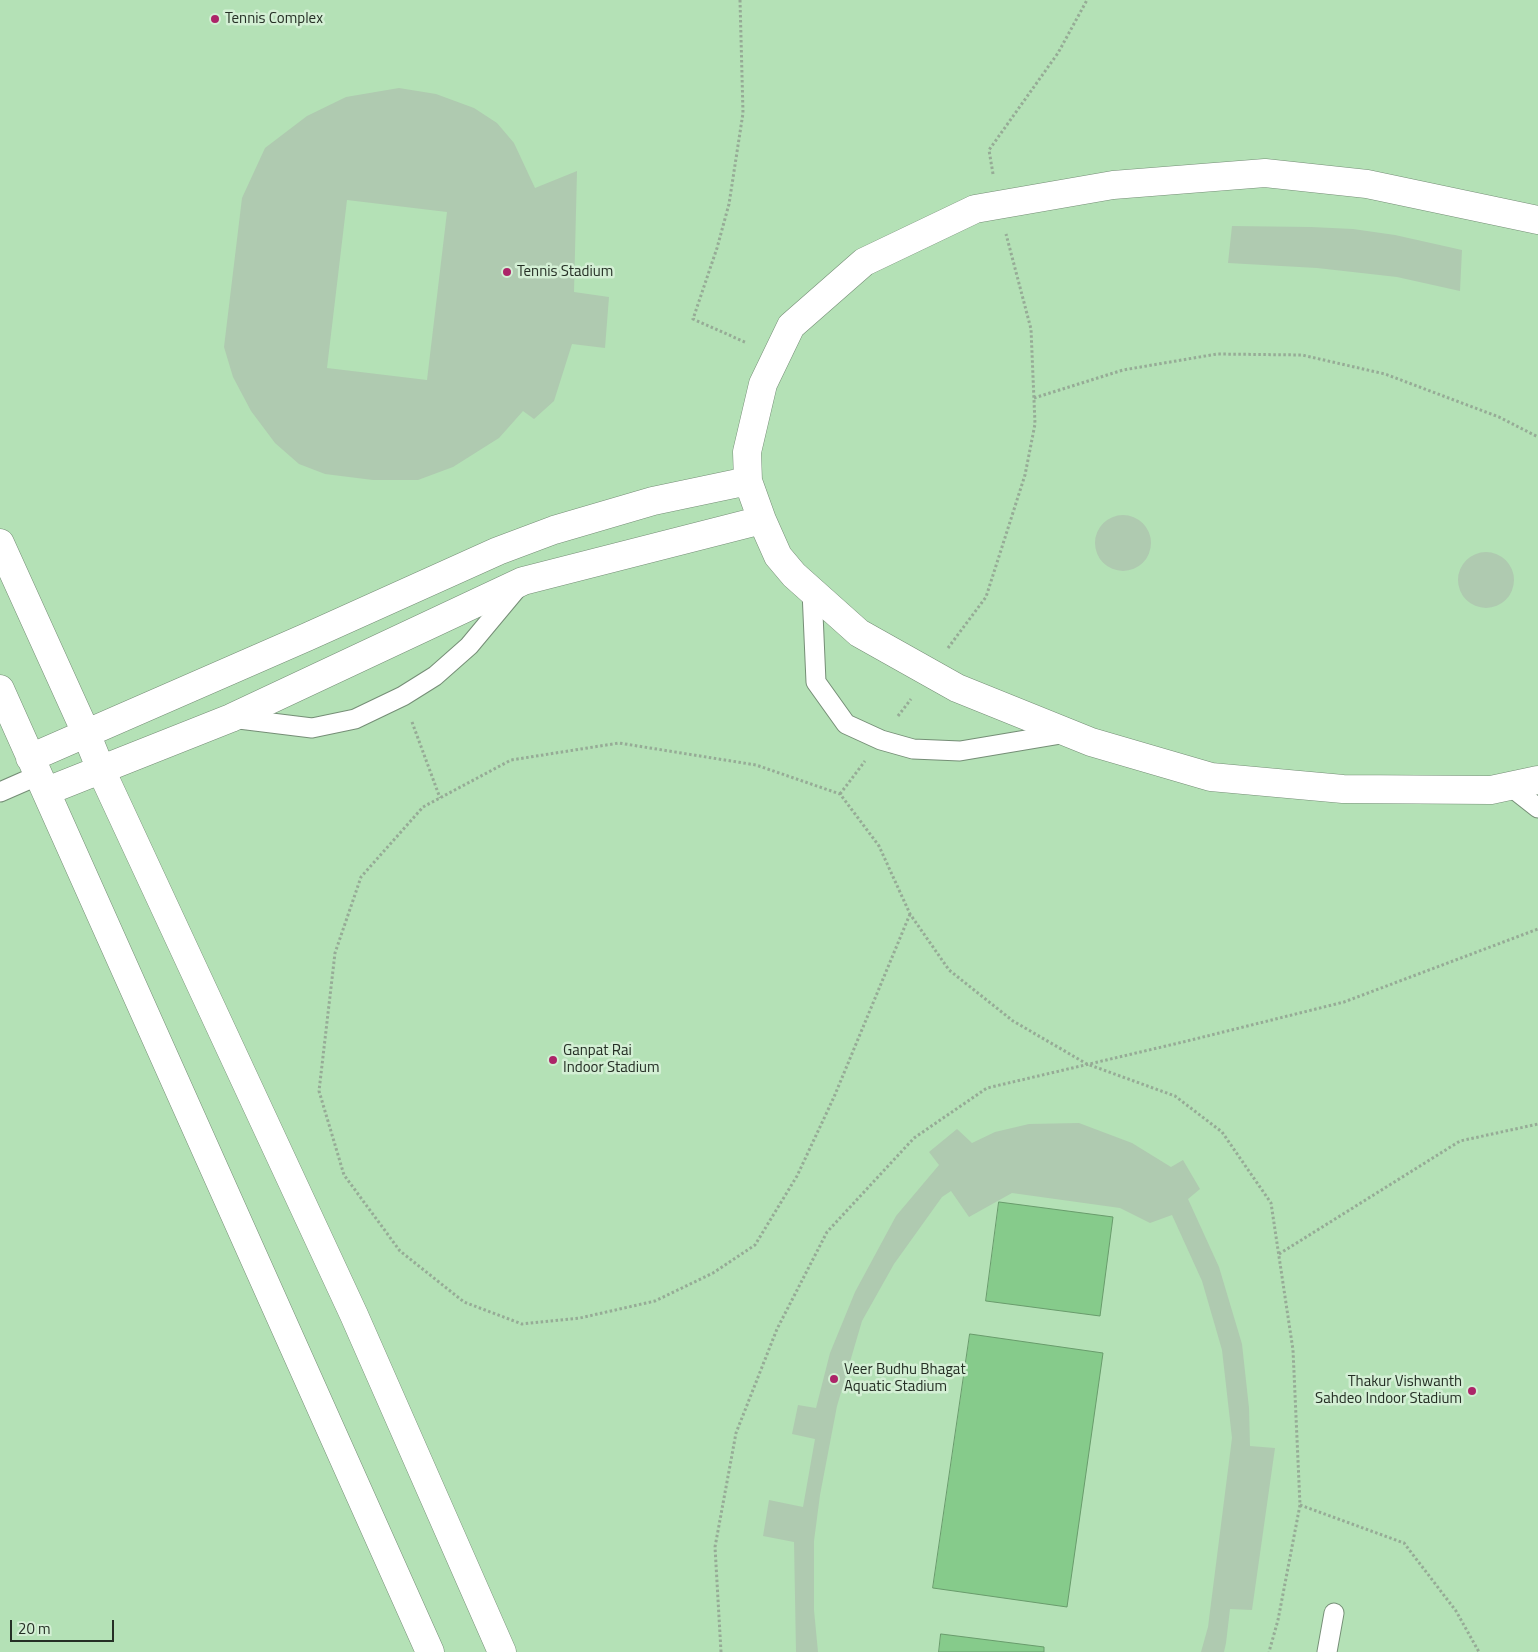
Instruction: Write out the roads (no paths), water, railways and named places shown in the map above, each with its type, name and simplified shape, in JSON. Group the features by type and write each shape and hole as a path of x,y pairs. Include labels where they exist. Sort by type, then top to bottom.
{"street":[{"path":"1538,220 1366,184 1265,173 1112,185 975,209 864,262 791,326 763,384 747,452 748,480 762,520 778,556 794,574 859,633 958,688 1091,742 1211,778 1343,790 1491,790 1538,780"},
{"path":"39,775 86,733 298,641 498,551 554,530 653,501 748,480"},
{"path":"39,775 101,770 231,718 523,581 762,520"},
{"path":"0,544 101,770 354,1314 502,1652"},
{"path":"0,689 430,1652"}],"lane":[{"path":"231,718 312,728 355,719 403,696 435,676 469,646 523,581"},
{"path":"812,591 816,682 846,724 880,740 912,749 960,751 1069,733"},
{"path":"0,792 39,775"},
{"path":"1510,786 1538,808"},
{"path":"1327,1652 1334,1613"}],"place":[{"name":"Tennis Complex","path":"215,19"},
{"name":"Tennis Stadium","path":"507,272"},
{"name":"Ganpat Rai Indoor Stadium","path":"553,1060"},
{"name":"Veer Budhu Bhagat Aquatic Stadium","path":"834,1379"},
{"name":"Thakur Vishwanth Sahdeo Indoor Stadium","path":"1472,1391"}]}
